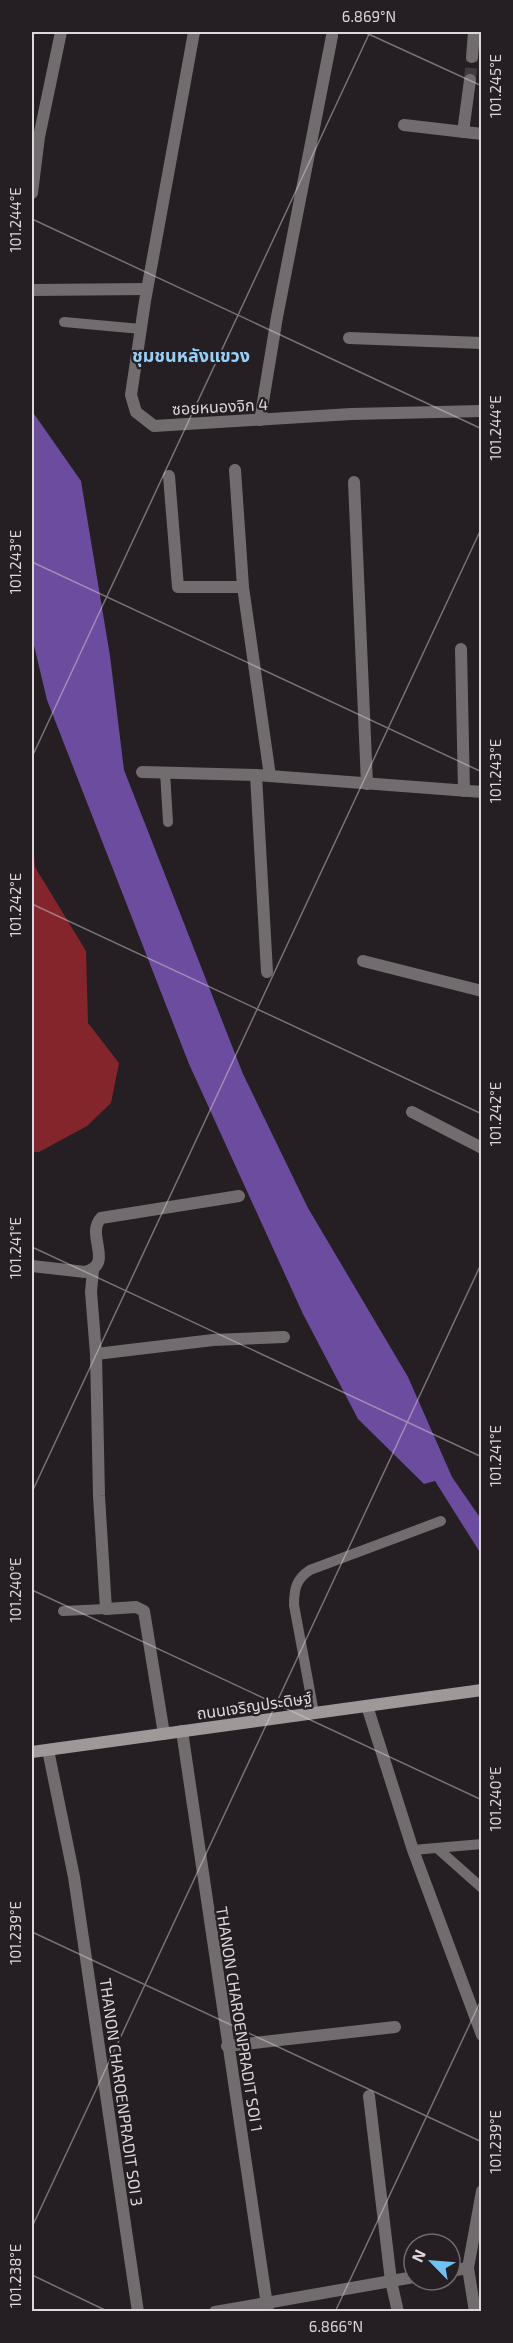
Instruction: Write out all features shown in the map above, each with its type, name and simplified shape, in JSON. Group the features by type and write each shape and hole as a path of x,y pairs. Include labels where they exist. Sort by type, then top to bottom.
{"main road":[{"name":"ถนนเจริญประดิษฐ์","path":"32,1752 482,1690"}],"street":[{"path":"32,193 39,137 61,32"},
{"name":"ซอยหนองจิก 4","path":"194,32 147,289 131,394 136,412 154,426 351,414 482,411"},
{"path":"472,57 474,32"},
{"path":"260,420 277,317 332,36"},
{"path":"463,132 470,80"},
{"path":"404,125 482,134"},
{"path":"32,290 147,289"},
{"path":"349,338 482,343"},
{"path":"235,470 243,587 270,776"},
{"path":"169,476 178,587 243,587"},
{"path":"354,482 367,784"},
{"path":"461,650 464,791"},
{"path":"142,772 256,775 482,792"},
{"path":"256,775 267,972"},
{"path":"363,961 482,991"},
{"path":"412,1112 482,1148"},
{"path":"32,1266 85,1272 93,1270 99,1260 96,1223 100,1218 239,1196"},
{"path":"93,1270 91,1292 96,1354 99,1496 106,1609 136,1607 144,1611 164,1734"},
{"path":"96,1354 213,1340 284,1337"},
{"path":"367,1706 413,1850 482,2034"},
{"name":"THANON CHAROENPRADIT SOI 1","path":"182,1731 267,2307"},
{"name":"THANON CHAROENPRADIT SOI 3","path":"48,1750 74,1877 138,2312"},
{"path":"227,2046 395,2027"},
{"path":"369,2096 392,2281 398,2312"},
{"path":"475,2312 468,2268 482,2191"},
{"path":"462,2269 468,2268"},
{"path":"215,2312 267,2307 402,2279"}],"lane":[{"path":"64,322 141,329"},
{"path":"165,772 168,822"},
{"path":"314,1713 294,1605 294,1590 300,1577 310,1570 441,1521"},
{"path":"63,1611 106,1609"},
{"path":"413,1850 482,1844"},
{"path":"436,1848 482,1888"}],"shaded area":[{"path":"32,411 81,481 110,656 124,770 243,1074 308,1208 408,1377 452,1477 481,1519 481,1554 435,1481 424,1484 358,1419 303,1314 189,1064 47,700 32,637"},
{"path":"32,827 35,867 86,951 88,1023 119,1063 111,1103 87,1126 39,1152 32,1152"}],"tunnel":[{"path":"470,80 472,57"}],"district":[{"name":"ชุมชนหลังแขวง","path":"191,355"}]}
